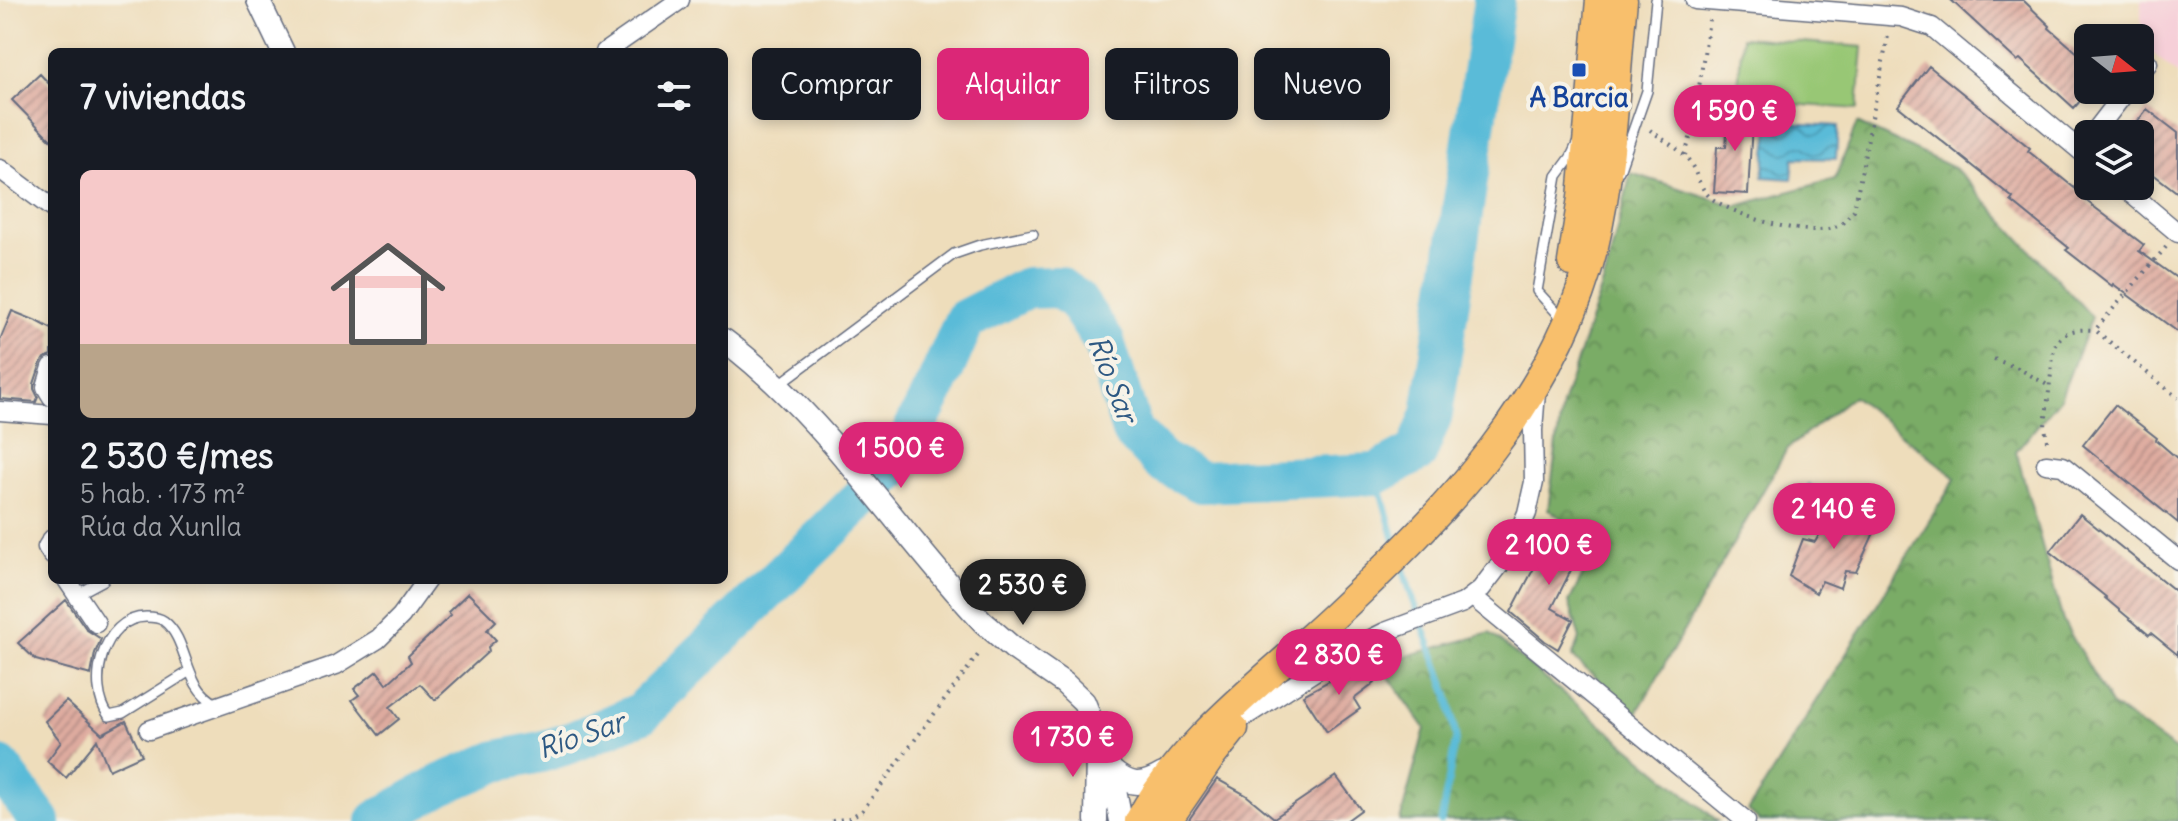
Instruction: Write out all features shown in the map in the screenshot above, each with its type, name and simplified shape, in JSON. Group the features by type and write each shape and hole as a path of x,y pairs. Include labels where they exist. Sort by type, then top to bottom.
{"main road":[{"path":"1538,382 1559,315 1575,247 1600,0"},
{"path":"1123,820 1258,684 1333,617 1443,508 1480,467 1538,382 1563,335 1589,265 1606,184 1623,0"},
{"path":"1167,821 1234,728 1333,617"}],"street":[{"path":"258,0 281,48"},
{"path":"611,48 680,0"},
{"path":"1695,0 1901,17 1932,27 2074,141"},
{"path":"2104,120 2116,104"},
{"path":"0,169 48,205"},
{"path":"2135,200 2172,240"},
{"path":"728,343 777,386 860,477 971,609 1013,648 1077,694 1089,710 1111,770 1123,820"},
{"path":"1154,821 1187,775 1234,728 1330,661 1374,637 1473,597 1489,580 1511,550 1527,513 1534,482 1533,430 1538,382"},
{"path":"0,411 48,415"},
{"path":"2046,464 2063,466 2178,560"},
{"path":"149,730 336,665 378,639 401,616 424,584"},
{"path":"71,587 96,623"},
{"path":"1473,597 1746,821"},
{"path":"1096,821 1097,737"},
{"path":"1123,820 1163,774 1191,750"},
{"path":"1111,770 1122,779 1138,783 1148,782 1163,774"}],"lane":[{"path":"1590,0 1593,78"},
{"path":"1589,265 1647,91 1656,0"},
{"path":"1582,198 1607,41"},
{"path":"1617,176 1628,71"},
{"path":"1559,315 1537,291 1557,176 1571,157 1589,119"},
{"path":"777,386 954,254 1033,234"},
{"path":"190,671 123,713 109,716 102,707 99,681 109,640 119,626 136,618 166,622 178,641 197,688 207,699 220,706"}],"path":[{"path":"1685,155 1693,128 1709,20"},
{"path":"1645,126 1685,155 1702,189 1713,199 1745,216 1804,230 1840,225 1854,210 1888,35"},
{"path":"2095,330 2172,240"},
{"path":"2047,441 2045,426 2052,355 2058,339 2072,330 2095,330 2178,398"},
{"path":"1994,359 2018,368 2049,386"},
{"path":"832,821 849,818 862,811 926,721 995,633"}],"shaded area":[{"path":"2141,0 2178,0 2178,75 2154,54 2154,24 2141,24"}],"green space":[{"path":"1742,37 1863,47 1858,109 1737,100"},
{"path":"1857,123 1956,169 2092,317 2060,399 2016,451 2063,621 2111,705 2178,752 2178,821 1759,821 1748,811 1956,478 1853,396 1787,449 1637,713 1572,657 1580,639 1569,602 1599,543 1548,509 1562,405 1606,274 1631,173 1736,206 1835,179"},
{"path":"1490,633 1718,821 1400,821 1425,728 1379,663"}],"water":[{"path":"1770,122 1838,126 1836,159 1794,158 1792,179 1763,177"},
{"path":"1809,485 1825,492 1808,532 1790,522"}],"building":[{"path":"1951,0 2023,0 2074,50 2074,104 2078,104 2074,108 2020,59 2017,61"},
{"path":"1929,66 2074,188 2074,200 2085,200 2144,245 2139,251 2178,279 2178,332 2066,250 2069,248 2011,201 2013,198 1898,106"},
{"path":"40,74 48,83 48,137 12,100"},
{"path":"1729,104 1753,106 1748,194 1714,192 1717,147 1726,147"},
{"path":"2147,109 2178,133 2178,193 2154,175 2154,120 2139,120"},
{"path":"12,311 48,327 48,356 41,363 34,384 38,397 36,402 0,399 0,340"},
{"path":"2115,405 2178,459 2178,523 2083,445"},
{"path":"1849,504 1878,524 1856,572 1845,571 1840,588 1822,581 1816,593 1789,576 1803,539 1815,542 1828,520 1837,523"},
{"path":"2080,514 2178,593 2178,655 2151,633 2149,635 2050,552"},
{"path":"1557,524 1586,540 1552,608 1573,620 1558,649 1511,612"},
{"path":"468,593 496,621 487,630 496,640 488,647 489,651 435,700 420,684 390,707 399,719 379,735 352,700 359,695 354,689 377,671 387,684 411,662 408,656 451,615 448,612"},
{"path":"66,600 87,630 101,639 91,675 36,660 18,643"},
{"path":"1362,663 1375,683 1354,699 1360,709 1327,732 1303,695"},
{"path":"66,701 102,734 126,721 142,755 109,770 97,740 66,778 47,761 61,742 45,721"},
{"path":"1336,776 1361,810 1346,821 1188,821 1217,779 1246,795 1274,818"}],"waterway":[{"name":"Río Sar","path":"377,821 440,785 497,761 570,743 641,713 896,465 965,320 1027,288 1058,287 1076,300 1104,342 1132,431 1161,461 1201,482 1376,474 1417,452 1432,414 1494,0"},
{"path":"1376,474 1396,546"},
{"path":"1401,561 1448,694 1456,738 1441,821"},
{"name":"Río Sar","path":"0,767 40,821"}],"place":[{"name":"A Barcia","path":"1579,70"}]}
